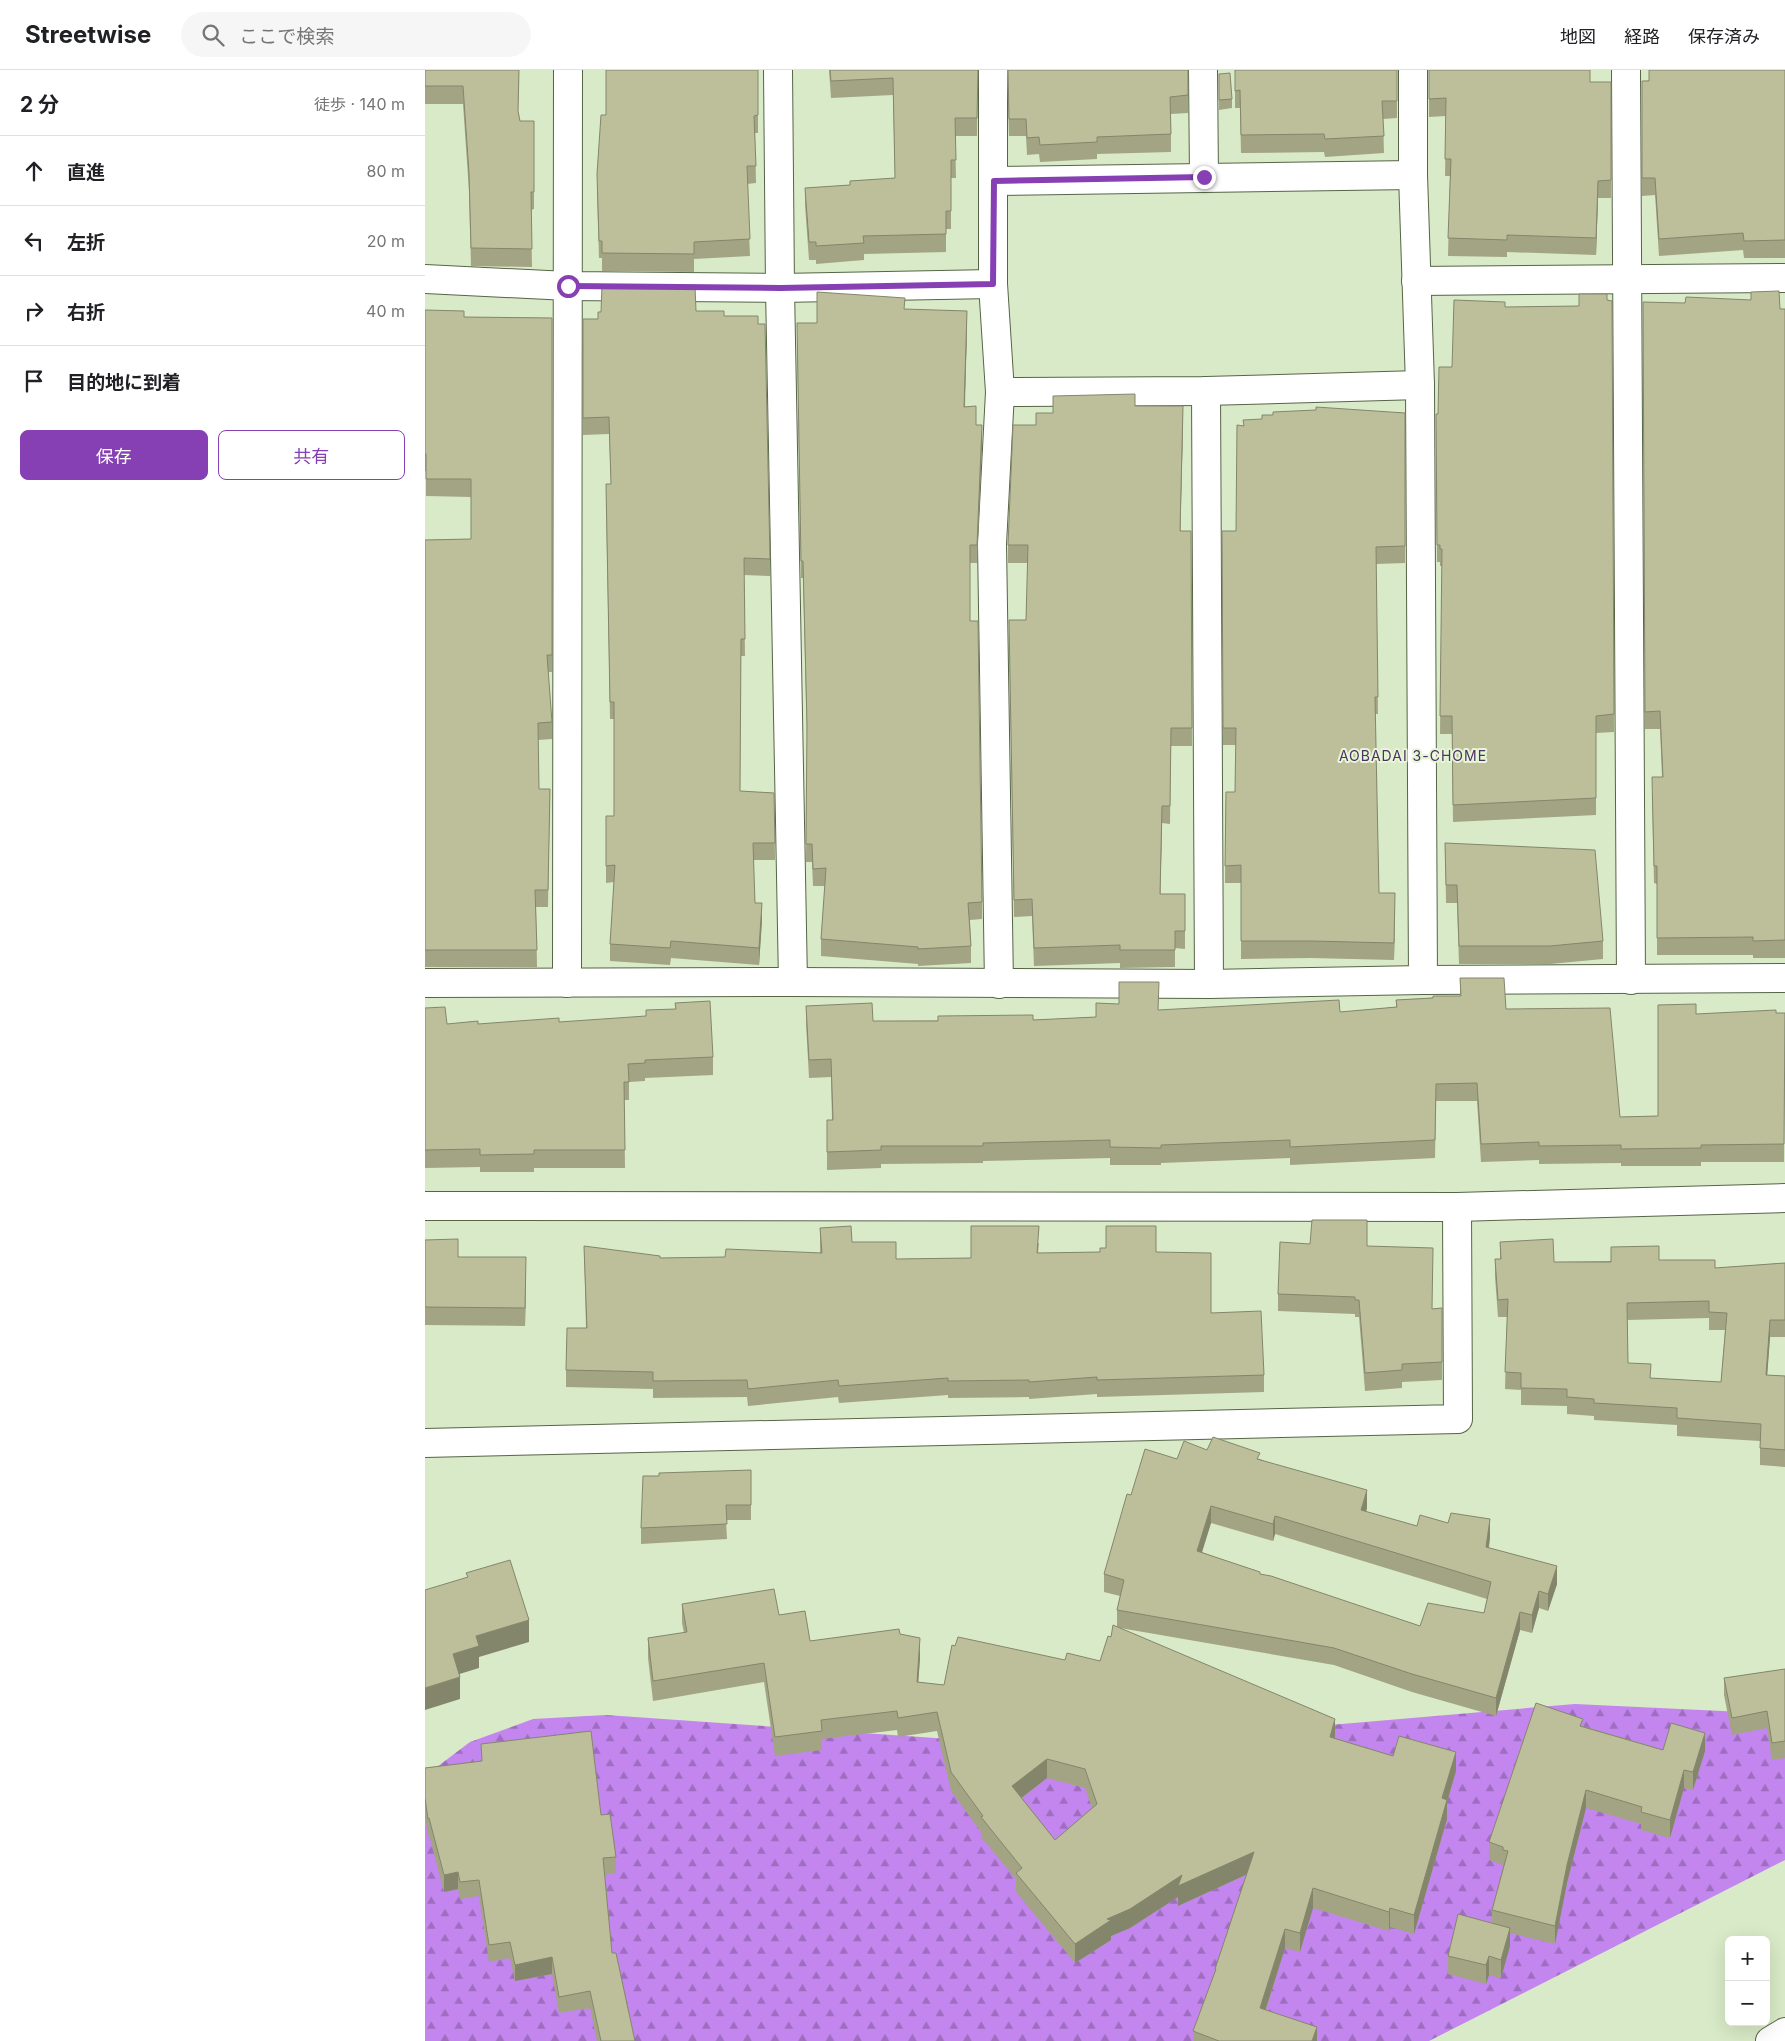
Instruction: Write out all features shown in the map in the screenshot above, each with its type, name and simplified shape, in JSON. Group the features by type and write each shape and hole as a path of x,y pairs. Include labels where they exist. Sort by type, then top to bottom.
{"main road":[{"path":"567,983 569,70"},
{"path":"778,70 780,288 793,982"},
{"path":"993,70 993,284 1000,392 992,544 999,984"},
{"path":"1203,70 1204,177"},
{"path":"1413,70 1413,175 1420,385 1423,980"},
{"path":"1626,70 1631,980"},
{"path":"994,181 1413,175"},
{"path":"1416,281 1626,281 1785,278"},
{"path":"425,280 568,286 780,288 993,284"},
{"path":"1000,392 1206,391 1420,385"},
{"path":"1206,391 1209,984"},
{"path":"425,983 1209,984 1423,980 1785,978"},
{"path":"425,1206 1457,1206 1785,1198"},
{"path":"425,1443 1458,1419 1457,1206"},
{"path":"1770,2041 1785,2032"}],"green space":[{"path":"1575,1704 1785,1714 1785,1860 1429,2041 425,2041 425,1776 470,1742 533,1719 606,1715 1122,1751 1330,1725"}],"building":[{"path":"425,70 519,70 518,111 520,121 534,121 534,192 531,192 532,249 471,248 469,173 463,86 425,86"},
{"path":"606,70 758,70 758,115 754,116 756,166 747,166 750,239 694,242 694,254 602,253 602,241 599,241 597,174 601,115 606,115"},
{"path":"830,70 978,70 977,118 955,118 956,160 951,160 951,211 946,211 946,234 863,236 864,243 816,246 816,242 809,242 805,188 850,185 850,181 895,178 893,78 831,81"},
{"path":"1008,70 1188,70 1188,95 1170,97 1171,134 1097,137 1097,142 1040,145 1039,137 1027,138 1026,119 1009,119"},
{"path":"1235,70 1397,70 1397,101 1382,101 1384,136 1325,139 1324,134 1241,135 1240,90 1235,91"},
{"path":"1429,70 1590,70 1590,82 1611,82 1611,180 1598,181 1596,238 1507,235 1507,240 1448,238 1451,159 1445,159 1446,98 1429,99"},
{"path":"1649,70 1785,70 1785,240 1744,241 1743,233 1659,239 1655,178 1642,178 1642,81 1649,81"},
{"path":"1230,73 1232,99 1219,100 1219,74"},
{"path":"602,285 695,286 696,311 724,311 724,316 758,316 758,324 765,324 770,559 744,558 745,639 741,639 740,791 774,793 775,843 753,843 755,903 762,903 759,948 671,941 670,948 610,944 615,865 606,866 606,816 614,816 614,702 610,702 606,484 611,484 609,417 583,418 583,319 598,319 598,312 601,312"},
{"path":"1779,291 1780,309 1785,309 1785,940 1753,941 1753,937 1657,938 1657,866 1654,866 1652,777 1663,777 1660,711 1645,712 1643,302 1685,303 1686,297 1751,300 1751,292"},
{"path":"817,292 905,298 904,309 967,311 964,407 976,406 976,425 982,425 977,545 970,545 970,621 978,621 982,902 968,903 971,946 918,949 918,947 821,939 826,868 813,869 812,844 806,844 807,725 803,561 801,561 797,323 817,323"},
{"path":"1579,294 1607,294 1607,300 1612,301 1614,714 1596,716 1596,798 1453,805 1452,716 1440,716 1442,549 1440,549 1440,545 1437,545 1436,414 1438,414 1439,367 1452,367 1454,300 1505,302 1505,307 1579,306"},
{"path":"425,310 464,311 464,317 552,318 552,655 547,655 552,722 538,723 539,789 550,789 548,890 535,890 537,950 425,950 425,540 471,539 471,479 426,479"},
{"path":"1135,394 1135,406 1183,406 1180,531 1191,531 1192,728 1171,728 1170,806 1162,806 1160,894 1185,894 1185,931 1175,931 1175,950 1120,950 1120,945 1034,948 1032,899 1014,900 1009,620 1026,620 1028,545 1008,545 1013,425 1036,425 1036,413 1053,413 1053,396"},
{"path":"1316,407 1405,413 1405,546 1376,547 1378,697 1375,697 1379,893 1395,893 1394,943 1241,941 1241,865 1225,866 1226,792 1235,792 1236,728 1223,728 1222,531 1236,531 1237,425 1244,426 1243,420 1262,419 1262,415 1273,415 1273,412 1316,410"},
{"path":"1445,843 1595,850 1603,941 1550,946 1459,946 1457,885 1446,885"},
{"path":"1460,978 1504,978 1506,1009 1610,1008 1620,1117 1658,1116 1658,1005 1696,1004 1696,1014 1776,1010 1776,1013 1785,1013 1784,1144 1701,1145 1701,1148 1621,1149 1621,1145 1539,1146 1539,1142 1481,1144 1477,1083 1436,1084 1435,1140 1290,1147 1290,1140 1161,1145 1161,1148 1110,1147 1110,1140 983,1143 983,1146 881,1146 881,1150 827,1152 827,1120 833,1120 831,1059 809,1060 806,1006 872,1003 873,1021 938,1021 938,1016 1033,1015 1033,1020 1096,1017 1096,1003 1119,1004 1119,982 1159,982 1158,1010 1339,1000 1340,1012 1397,1007 1396,1000 1433,998 1433,996 1461,996"},
{"path":"710,1001 713,1057 645,1060 645,1063 628,1064 629,1082 624,1082 625,1150 534,1150 534,1154 480,1155 480,1149 425,1150 425,1008 445,1007 447,1024 478,1021 478,1024 559,1018 559,1022 646,1016 646,1010 676,1009 675,1003"},
{"path":"1312,1220 1367,1220 1367,1246 1433,1248 1432,1309 1442,1308 1442,1362 1402,1364 1402,1370 1365,1373 1359,1300 1355,1300 1355,1297 1278,1294 1280,1242 1310,1244"},
{"path":"851,1226 852,1242 896,1242 896,1259 971,1258 971,1226 1039,1226 1037,1253 1100,1252 1100,1248 1106,1248 1106,1226 1156,1226 1156,1252 1211,1253 1211,1313 1261,1311 1264,1375 1097,1380 1097,1377 1029,1382 1029,1380 948,1381 948,1378 839,1386 838,1380 748,1389 747,1380 653,1381 653,1372 566,1370 567,1328 587,1328 584,1246 660,1256 660,1258 725,1257 726,1249 822,1253 820,1228"},
{"path":"458,1239 458,1257 526,1257 525,1308 425,1307 425,1240"},
{"path":"1553,1239 1554,1262 1611,1262 1611,1247 1659,1246 1659,1260 1715,1260 1715,1268 1785,1263 1785,1320 1770,1320 1766,1375 1785,1376 1785,1450 1760,1448 1761,1424 1677,1418 1677,1408 1594,1403 1594,1399 1567,1397 1567,1389 1521,1388 1521,1373 1505,1372 1508,1299 1498,1300 1495,1259 1501,1259 1500,1242","holes":["1709,1301 1709,1312 1727,1313 1721,1382 1650,1378 1651,1364 1628,1363 1627,1303"]},
{"path":"1213,1437 1260,1453 1257,1459 1367,1490 1361,1510 1417,1526 1420,1515 1448,1523 1451,1513 1490,1519 1486,1547 1557,1566 1548,1594 1539,1591 1532,1615 1520,1612 1496,1698 1412,1674 1334,1648 1117,1610 1124,1580 1104,1574 1127,1494 1131,1495 1145,1449 1177,1459 1184,1441 1207,1450","holes":["1211,1506 1273,1524 1275,1516 1491,1582 1484,1613 1428,1603 1420,1626 1260,1574 1260,1572 1197,1551"]},
{"path":"751,1470 751,1505 726,1505 727,1524 641,1528 643,1476 659,1476 659,1473"},
{"path":"510,1560 529,1620 476,1636 479,1646 453,1654 460,1677 425,1688 425,1590 468,1577 466,1573"},
{"path":"774,1589 779,1615 805,1611 810,1641 899,1629 900,1634 920,1638 917,1682 944,1685 952,1645 955,1646 958,1637 1065,1660 1067,1653 1100,1661 1108,1636 1111,1637 1113,1625 1335,1719 1330,1737 1393,1756 1399,1736 1456,1752 1442,1798 1447,1800 1414,1915 1390,1908 1389,1912 1313,1888 1300,1933 1285,1929 1260,2008 1317,2027 1312,2041 1219,2041 1193,2031 1216,1969 1254,1852 1178,1886 1182,1875 1130,1909 1107,1919 1111,1920 1075,1944 1016,1873 1022,1868 981,1817 983,1816 951,1772 937,1712 898,1718 897,1711 821,1720 822,1731 775,1737 764,1663 653,1681 648,1638 687,1632 682,1604","holes":["1047,1759 1085,1769 1097,1804 1055,1840 1012,1786"]},
{"path":"1785,1669 1785,1741 1772,1743 1767,1711 1732,1718 1724,1678"},
{"path":"1536,1703 1583,1719 1580,1726 1663,1750 1671,1723 1705,1733 1693,1772 1684,1770 1670,1820 1641,1812 1642,1807 1586,1790 1567,1865 1555,1926 1492,1910 1508,1851 1489,1842"},
{"path":"591,1731 601,1815 610,1814 616,1857 603,1858 612,1953 616,1953 635,2041 601,2041 590,1991 559,1997 552,1957 515,1965 510,1942 489,1945 479,1880 460,1882 458,1872 444,1875 428,1819 425,1798 425,1768 482,1761 481,1744"},
{"path":"1458,1914 1510,1928 1501,1960 1489,1956 1486,1965 1448,1956"}],"district":[{"name":"AOBADAI 3-CHOME","path":"1413,756"}],"route":[{"path":"568,286 780,288 993,284 994,181 1204,177"}]}
